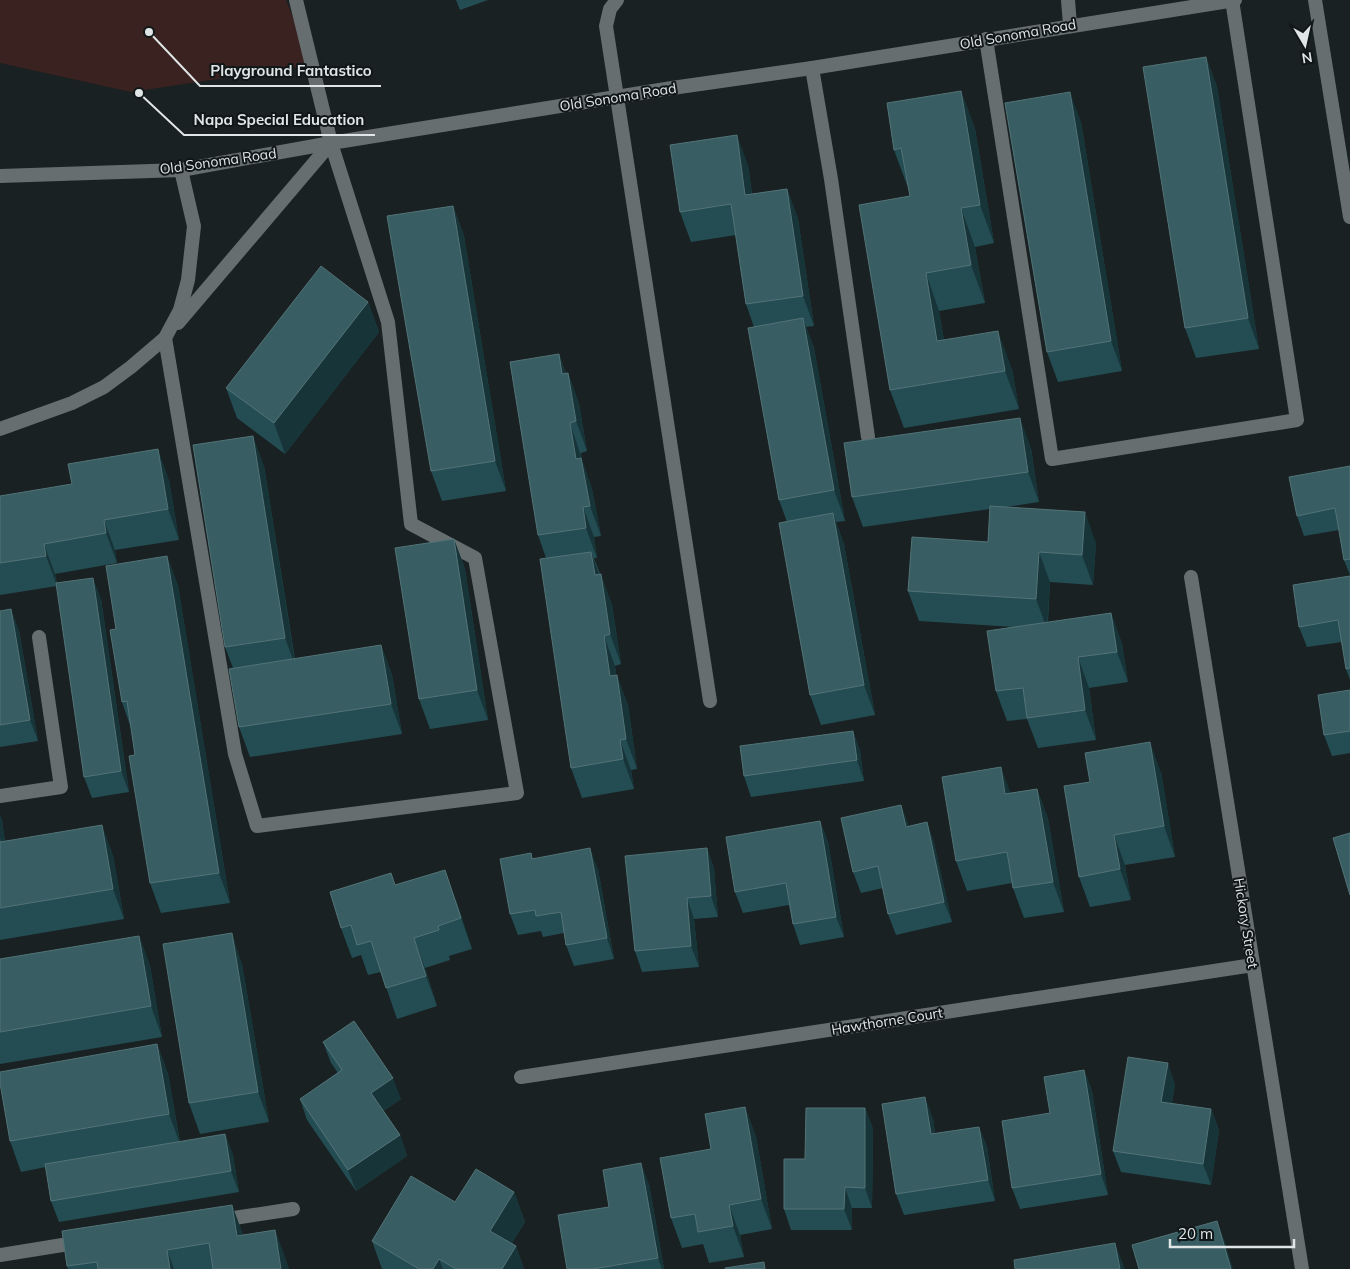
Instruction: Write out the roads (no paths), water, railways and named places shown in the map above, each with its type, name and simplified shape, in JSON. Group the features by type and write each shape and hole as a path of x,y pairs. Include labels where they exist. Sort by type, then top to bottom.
{"street":[{"path":"181,170 194,226 188,280 180,310 165,338 235,754 257,826 517,793 475,558 411,524 388,322 331,143 296,0"},
{"path":"617,0 610,9 606,26 710,701"},
{"path":"1068,0 1070,25"},
{"path":"986,39 1052,459 1297,420 1234,0"},
{"name":"Old Sonoma Road","path":"0,176 181,170 331,143 1234,0"},
{"path":"1315,0 1350,217"},
{"path":"812,68 831,179 868,437"},
{"path":"0,429 72,403 104,387 165,338 331,143"},
{"name":"Hickory Street","path":"1191,577 1302,1269"},
{"path":"0,796 61,787 39,637"},
{"name":"Hawthorne Court","path":"521,1077 1253,965"},
{"path":"207,1222 293,1209"},
{"path":"0,1255 92,1241"}],"place":[{"name":"Playground Fantastico","path":"149,32"},
{"name":"Napa Special Education","path":"139,93"}]}
